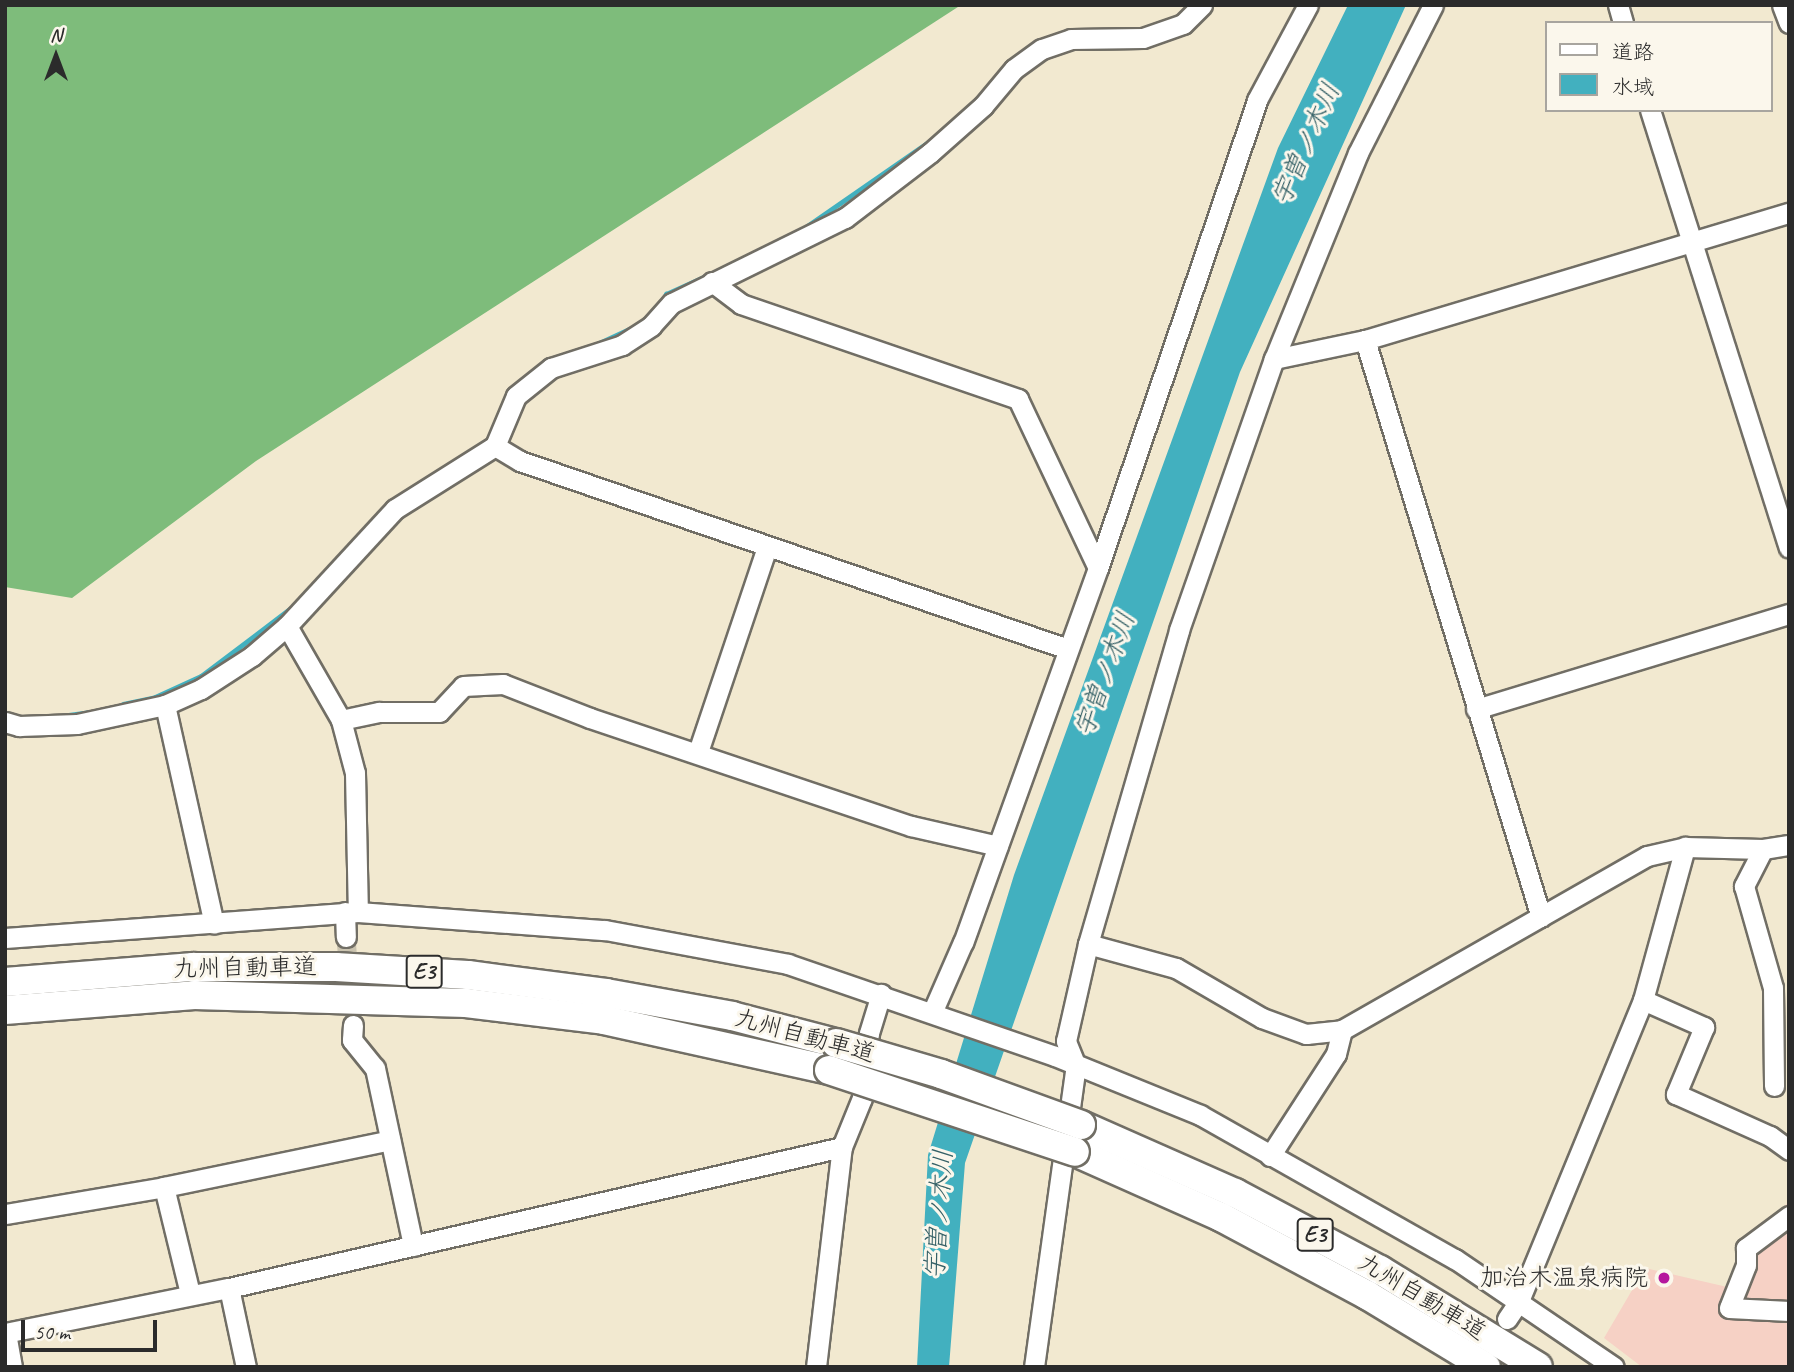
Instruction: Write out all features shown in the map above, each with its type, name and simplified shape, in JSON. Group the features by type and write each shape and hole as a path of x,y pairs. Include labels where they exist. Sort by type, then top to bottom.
{"highway":[{"name":"九州自動車道","path":"5,982 193,967 336,967 468,975 619,995 833,1056"},
{"name":"九州自動車道","path":"5,1010 194,995 466,1003 604,1020 941,1074 1078,1138 1367,1295 1486,1367"},
{"name":"九州自動車道","path":"1078,1138 1235,1193 1380,1270 1538,1367"}],"street":[{"path":"5,722 19,726 78,724 165,705 253,656 287,626 395,509 495,446 516,396 551,368 622,345 651,326 672,303 845,218 930,153 983,107 1014,69 1042,49 1072,39 1143,38 1183,24 1202,5"},
{"path":"937,1015 1098,568 1257,100 1308,5"},
{"path":"1034,1367 1076,1066 1066,1041 1088,944 1179,630 1274,359 1358,153 1433,5"},
{"path":"1782,5 1789,23"},
{"path":"1651,112 1789,547"},
{"path":"1274,359 1365,340 1789,213"},
{"path":"712,282 741,304 1018,399 1098,568"},
{"path":"1365,340 1541,917"},
{"path":"495,446 520,461 1068,649"},
{"path":"698,752 767,547"},
{"path":"1476,709 1789,614"},
{"path":"287,626 341,720 355,773 352,912 346,937"},
{"path":"341,720 379,712 439,712 463,686 503,684 911,826 998,846"},
{"path":"165,705 214,924"},
{"path":"1088,944 1176,968 1262,1018 1306,1034 1342,1030 1647,856 1685,847 1763,849 1789,845"},
{"path":"1507,1319 1519,1301 1643,1000 1685,847"},
{"path":"1763,849 1744,886 1773,988 1774,1086"},
{"path":"5,938 352,912 605,930 788,964 1055,1056 1200,1115 1455,1259 1614,1367"},
{"path":"816,1367 842,1147 862,1098 869,1033 881,994"},
{"path":"1643,1000 1704,1027 1676,1094 1770,1136 1789,1150"},
{"path":"353,1025 352,1040 375,1068 413,1246"},
{"path":"1270,1156 1336,1054 1342,1030"},
{"path":"5,1214 164,1187 390,1140"},
{"path":"12,1367 6,1333 229,1288 842,1147"},
{"path":"164,1187 190,1294"},
{"path":"1789,1216 1746,1248 1746,1265 1729,1308 1789,1311"},
{"path":"229,1288 246,1367"}],"shaded area":[{"name":"加治木温泉病院","path":"1789,1202 1789,1367 1642,1367 1604,1338 1645,1268 1736,1289 1752,1234"}],"green space":[{"path":"5,5 961,5 256,461 72,598 5,587"}],"water":[{"name":"宇曽ノ木川","path":"1348,5 1406,5 1240,372 965,1163 949,1367 917,1367 928,1155 1014,875 1278,148"}],"waterway":[{"path":"807,226 934,138"},
{"path":"660,304 666,294 710,274"},
{"path":"599,343 631,328"},
{"path":"123,704 155,697 201,676 291,608"},
{"path":"61,716 89,712"}],"tunnel":[{"path":"346,937 353,1025"}],"place":[{"name":"加治木温泉病院","path":"1664,1278"}]}
